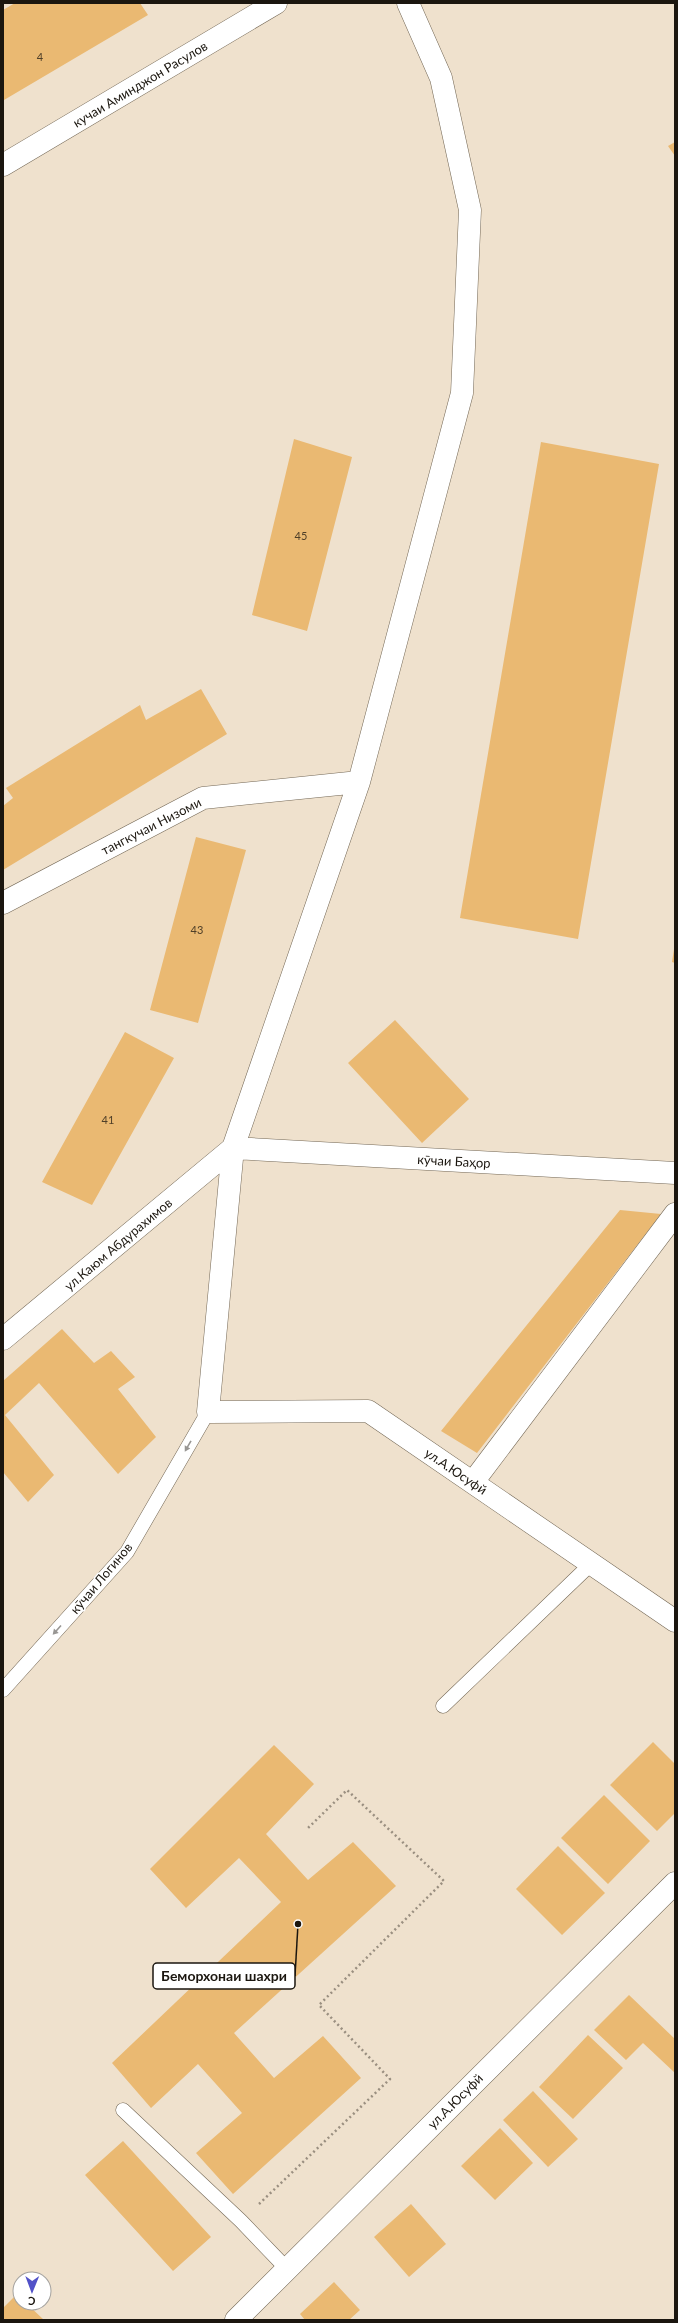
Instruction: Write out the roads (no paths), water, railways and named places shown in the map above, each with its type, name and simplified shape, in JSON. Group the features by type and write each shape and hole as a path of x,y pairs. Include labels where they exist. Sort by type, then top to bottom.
{"street":[{"name":"кучаи Аминджон Расулов","path":"3,165 276,3"},
{"path":"208,1412 233,1148 359,782 462,393 470,210 441,78 408,3"},
{"name":"тангкучаи Низоми","path":"3,902 203,798 359,782"},
{"name":"кӯчаи Баҳор","path":"233,1148 675,1173"},
{"name":"ул.Каюм Абдурахимов","path":"3,1339 233,1148"},
{"path":"473,1482 675,1214"},
{"name":"ул.А.Юсуфй","path":"208,1412 368,1411 675,1621"},
{"name":"ул.А.Юсуфй","path":"236,2320 675,1883"}],"lane":[{"name":"кӯчаи Логинов","path":"3,1690 126,1552 208,1412"},
{"path":"443,1706 592,1564"},
{"path":"123,2110 242,2221 287,2269"}],"place":[{"name":"Беморхонаи шахри","path":"298,1924"}]}
